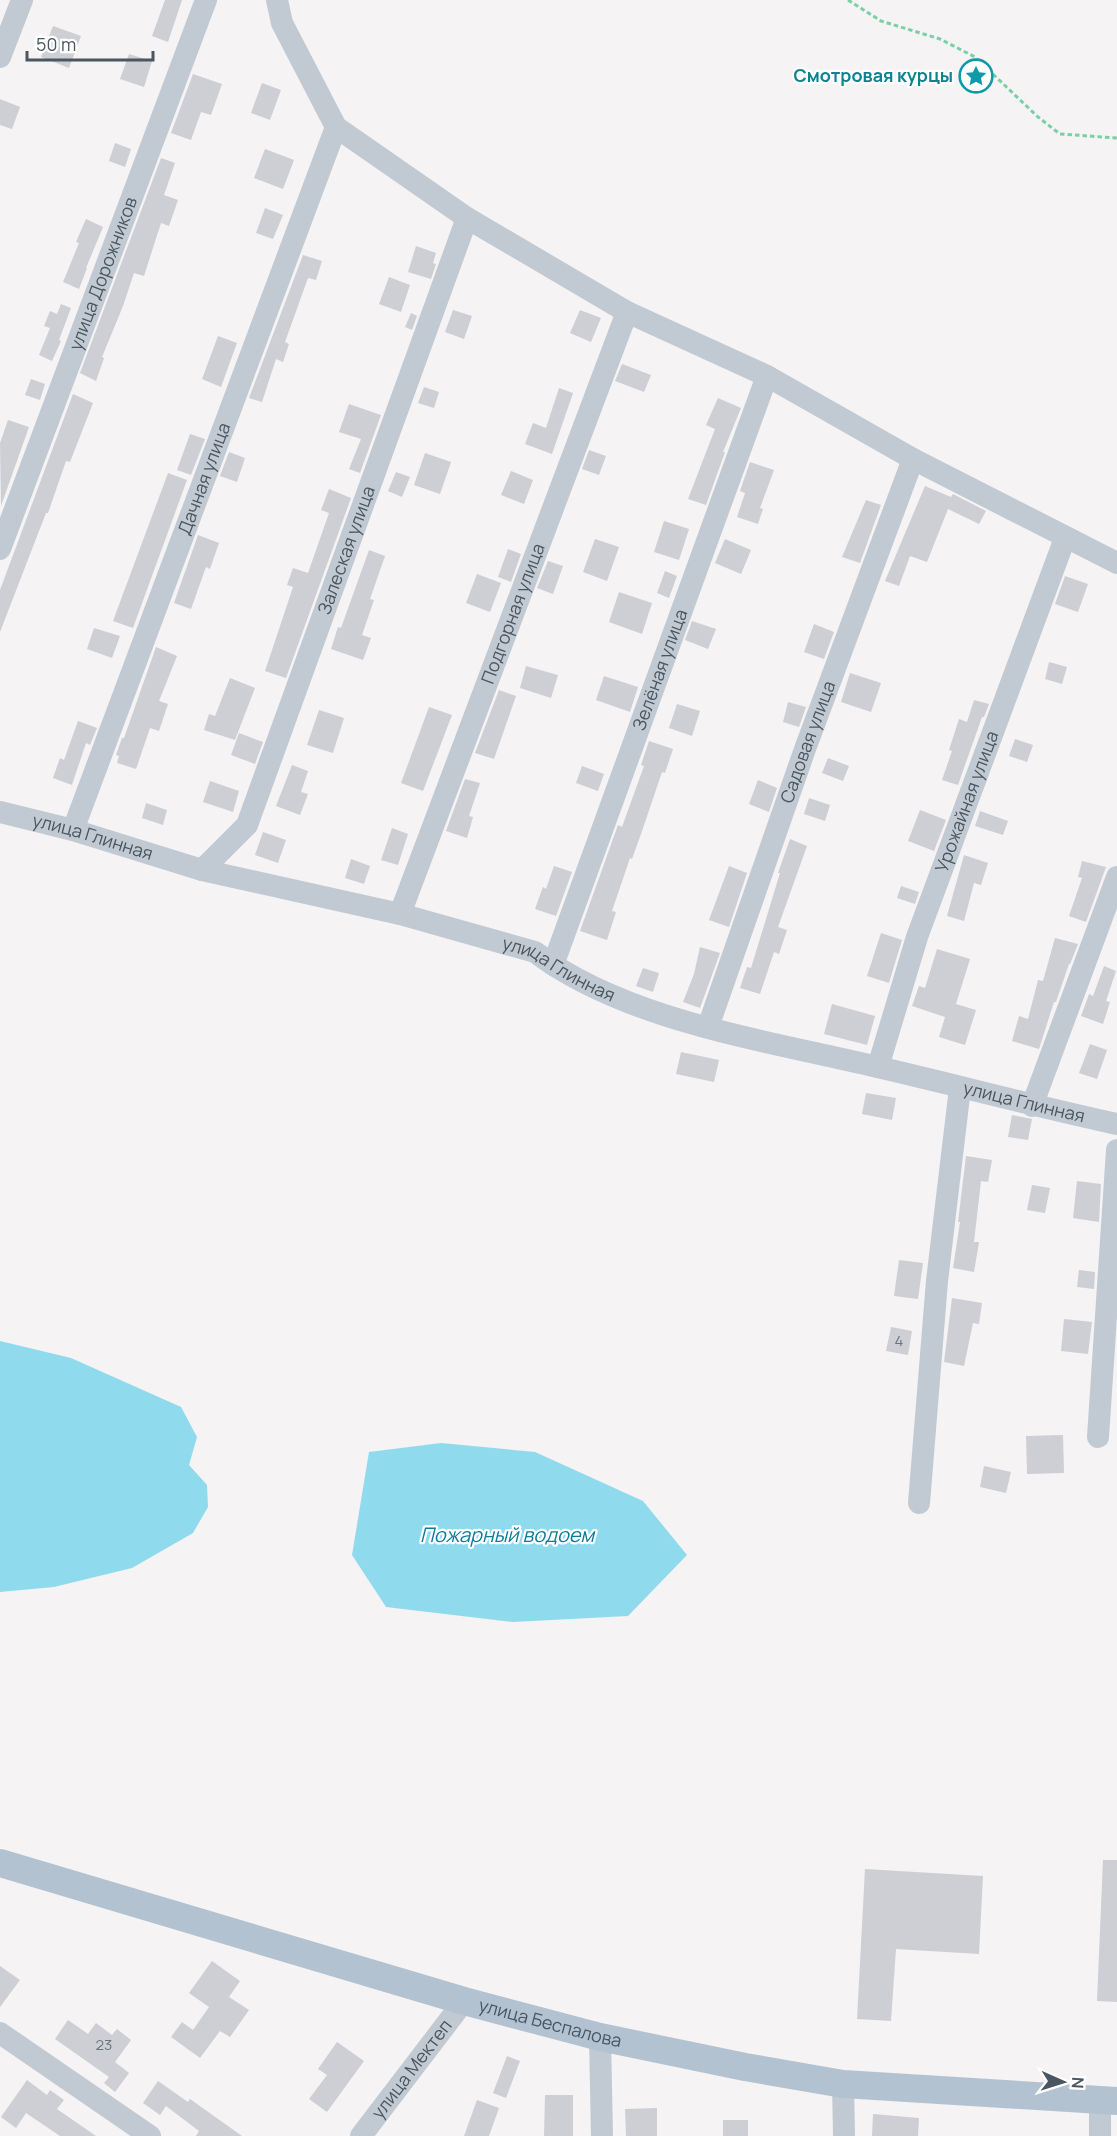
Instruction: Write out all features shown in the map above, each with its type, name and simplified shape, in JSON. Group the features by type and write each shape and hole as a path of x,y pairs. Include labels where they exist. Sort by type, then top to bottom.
{"main road":[{"name":"улица Беспалова","path":"0,1863 464,2001 600,2037 745,2067 843,2084 1108,2101"}],"street":[{"path":"0,57 22,0"},
{"name":"улица Дорожников","path":"0,549 206,0"},
{"path":"277,0 282,23 336,127 467,218 627,312 767,376 913,459 1117,563"},
{"name":"Дачная улица","path":"73,830 336,127"},
{"name":"Залеская улица","path":"202,870 247,825 467,218"},
{"name":"Подгорная улица","path":"399,914 627,312"},
{"name":"Зелёная улица","path":"553,965 767,376"},
{"name":"Садовая улица","path":"708,1027 805,749 913,459"},
{"name":"Урожайная улица","path":"878,1067 917,937 1065,538"},
{"name":"улица Глинная","path":"0,812 73,830 202,870 399,914 535,951 553,965 618,999 708,1027 1032,1106 1117,1124"},
{"path":"1032,1106 1117,876"},
{"path":"919,1503 937,1281 960,1088"},
{"path":"1098,1437 1117,1150"},
{"name":"улица Мектеп","path":"361,2136 464,2001"},
{"path":"0,2032 150,2136"},
{"path":"600,2037 602,2136"},
{"path":"843,2084 844,2136"},
{"path":"1100,2136 1108,2101"}],"path":[{"path":"848,0 881,21 940,39 975,57 1038,117 1060,134 1117,138"}],"water":[{"path":"0,1341 71,1358 181,1407 197,1437 189,1465 207,1485 208,1507 193,1533 132,1568 54,1587 0,1592"},
{"name":"Пожарный водоем","path":"441,1443 535,1452 643,1501 687,1555 628,1616 513,1622 386,1607 352,1555 369,1452"}],"building":[{"path":"165,0 182,0 168,42 152,36"},
{"path":"53,26 81,36 69,68 41,57"},
{"path":"129,54 152,61 144,87 120,79"},
{"path":"193,74 222,84 211,115 201,112 191,140 171,133"},
{"path":"262,83 281,90 270,120 251,113"},
{"path":"0,99 20,107 12,129 0,125"},
{"path":"115,143 131,149 125,167 109,161"},
{"path":"265,149 294,160 283,189 254,178"},
{"path":"161,158 175,163 164,195 178,200 169,226 161,223 144,276 134,273 102,357 104,358 96,381 80,373"},
{"path":"265,208 283,215 273,239 256,233"},
{"path":"86,219 103,227 79,289 63,282"},
{"path":"416,246 436,253 433,263 436,264 431,279 408,272"},
{"path":"303,255 322,261 316,280 308,278 285,342 289,344 283,362 276,359 262,402 249,398"},
{"path":"389,277 410,285 401,312 379,304"},
{"path":"61,304 71,308 52,361 39,355 50,328 44,326 50,311 57,314"},
{"path":"453,310 472,316 464,339 445,332"},
{"path":"580,310 601,318 591,342 570,333"},
{"path":"411,313 417,316 412,330 405,327"},
{"path":"218,336 237,343 221,387 202,379"},
{"path":"622,364 651,375 644,392 615,381"},
{"path":"31,379 45,384 40,400 25,395"},
{"path":"424,387 439,392 434,408 418,403"},
{"path":"559,388 573,393 552,454 525,444 533,423 546,428"},
{"path":"73,394 93,403 70,462 66,461 48,513 46,513 0,632 0,590"},
{"path":"718,398 741,408 723,452 725,452 706,505 688,499 715,429 706,425"},
{"path":"349,404 381,415 360,473 349,469 361,439 339,432"},
{"path":"8,420 29,427 1,506 0,443"},
{"path":"190,434 205,439 191,475 177,470"},
{"path":"589,450 606,456 599,475 582,469"},
{"path":"229,452 245,458 237,482 220,476"},
{"path":"425,453 451,462 440,494 414,485"},
{"path":"750,462 774,470 760,508 763,509 758,524 737,517 745,493 740,491"},
{"path":"511,471 533,480 524,504 501,495"},
{"path":"396,472 410,477 402,497 388,491"},
{"path":"168,473 187,480 133,628 113,621"},
{"path":"925,486 951,497 953,494 986,511 979,524 948,509 927,562 910,556 899,586 885,581"},
{"path":"329,489 351,498 286,678 265,671 293,587 287,585 293,568 308,573 329,513 321,510"},
{"path":"866,500 881,505 860,563 842,557"},
{"path":"664,521 689,529 679,560 654,552"},
{"path":"198,535 219,543 210,569 206,567 191,609 174,603"},
{"path":"595,539 619,547 607,581 583,572"},
{"path":"725,539 751,550 741,574 715,563"},
{"path":"508,549 521,554 511,582 498,577"},
{"path":"369,550 385,556 370,599 374,600 362,635 371,638 363,660 331,649 338,627 341,628"},
{"path":"548,561 563,566 553,594 537,588"},
{"path":"665,571 677,576 669,598 657,593"},
{"path":"477,574 501,583 490,612 466,603"},
{"path":"1065,576 1088,584 1078,612 1055,604"},
{"path":"619,592 652,603 642,634 609,622"},
{"path":"692,621 716,629 708,649 685,640"},
{"path":"814,624 834,632 824,659 804,652"},
{"path":"94,628 120,636 112,658 87,649"},
{"path":"156,647 177,656 159,701 168,704 159,731 150,728 136,769 117,763 119,756 116,755"},
{"path":"1049,662 1067,667 1062,684 1045,679"},
{"path":"526,666 558,675 551,698 520,688"},
{"path":"850,673 881,683 871,712 841,702"},
{"path":"604,676 638,687 630,712 596,700"},
{"path":"230,678 255,688 235,740 204,730 209,714 215,716"},
{"path":"499,690 516,696 494,759 475,753"},
{"path":"974,700 989,704 982,717 958,785 942,780 952,751 949,750 959,719 967,722"},
{"path":"788,702 806,707 799,727 783,722"},
{"path":"677,704 700,711 692,736 669,728"},
{"path":"429,707 452,715 423,791 401,783"},
{"path":"319,710 344,718 333,753 307,745"},
{"path":"78,721 97,728 90,745 86,743 72,785 53,778 60,758 64,760"},
{"path":"239,733 263,742 255,764 231,755"},
{"path":"1015,739 1033,745 1027,762 1009,756"},
{"path":"649,741 673,749 665,773 662,772 632,859 630,858 612,911 616,912 607,940 580,931 618,825 622,827 644,766 641,765"},
{"path":"828,758 849,766 843,781 822,773"},
{"path":"292,765 308,771 301,792 308,794 300,815 276,806"},
{"path":"582,766 604,774 598,791 576,783"},
{"path":"465,779 480,783 469,816 473,817 467,838 446,831"},
{"path":"758,780 777,788 769,812 749,804"},
{"path":"210,781 239,791 233,812 203,802"},
{"path":"809,798 830,805 825,821 804,814"},
{"path":"146,803 167,810 163,825 142,818"},
{"path":"920,810 946,820 934,851 908,841"},
{"path":"980,811 1008,821 1003,835 975,826"},
{"path":"392,828 408,834 398,865 381,860"},
{"path":"263,832 286,840 278,863 255,855"},
{"path":"790,839 807,846 778,927 787,930 779,954 774,952 760,994 740,988 747,967 751,968"},
{"path":"964,855 988,863 981,885 974,883 964,921 947,916"},
{"path":"351,859 370,866 364,884 345,878"},
{"path":"1082,861 1106,867 1086,922 1069,916 1082,878 1078,877"},
{"path":"554,866 572,872 556,916 535,909 543,887 546,889"},
{"path":"729,866 747,873 729,927 709,920"},
{"path":"901,886 919,892 915,904 897,898"},
{"path":"881,933 902,940 889,983 867,976"},
{"path":"1055,938 1078,944 1056,1002 1054,1002 1039,1049 1012,1041 1019,1016 1028,1019 1038,980 1043,981"},
{"path":"700,947 720,953 700,1008 683,1002 694,974"},
{"path":"937,949 970,959 956,1004 976,1010 965,1045 939,1037 945,1017 912,1006 919,986 925,988"},
{"path":"1104,966 1116,971 1106,1001 1110,1002 1103,1024 1081,1016 1089,994 1093,996"},
{"path":"643,968 659,973 653,992 636,986"},
{"path":"832,1004 875,1016 867,1045 824,1034"},
{"path":"1090,1044 1107,1050 1097,1079 1079,1073"},
{"path":"681,1052 719,1060 714,1082 676,1074"},
{"path":"866,1093 896,1098 892,1120 862,1114"},
{"path":"1012,1115 1032,1119 1028,1140 1008,1137"},
{"path":"966,1156 992,1160 988,1182 981,1181 974,1242 979,1242 974,1272 953,1268"},
{"path":"1077,1181 1101,1184 1099,1222 1073,1218"},
{"path":"1032,1185 1050,1188 1045,1213 1027,1210"},
{"path":"899,1260 923,1263 918,1299 894,1296"},
{"path":"1079,1270 1095,1272 1094,1289 1077,1287"},
{"path":"952,1298 982,1303 979,1324 973,1323 964,1366 944,1362"},
{"path":"1064,1319 1092,1322 1088,1354 1061,1351"},
{"path":"891,1327 912,1331 908,1355 886,1351"},
{"path":"1063,1435 1064,1473 1027,1474 1026,1436"},
{"path":"984,1466 1011,1472 1006,1493 980,1487"},
{"path":"1103,1860 1117,1860 1117,2002 1097,2001"},
{"path":"865,1869 983,1876 979,1954 896,1949 891,2021 857,2019"},
{"path":"212,1961 240,1981 229,1997 249,2010 230,2037 220,2031 200,2058 171,2037 182,2022 193,2030 209,2007 189,1993"},
{"path":"0,1966 20,1980 0,2007"},
{"path":"68,2020 88,2034 96,2023 112,2035 117,2029 131,2040 115,2062 129,2073 115,2092 104,2083 109,2077 55,2039"},
{"path":"337,2042 364,2061 327,2112 309,2099 327,2075 318,2069"},
{"path":"507,2056 520,2061 506,2098 493,2093"},
{"path":"27,2080 47,2095 50,2090 64,2100 57,2109 96,2136 60,2136 26,2113 16,2128 1,2117"},
{"path":"158,2081 188,2102 190,2099 242,2136 196,2136 199,2131 166,2106 160,2115 143,2103"},
{"path":"545,2095 573,2095 573,2136 544,2136"},
{"path":"477,2100 499,2108 489,2136 464,2136"},
{"path":"657,2108 657,2136 626,2136 625,2109"},
{"path":"873,2114 919,2118 918,2136 872,2136"},
{"path":"723,2120 748,2120 748,2136 723,2136"}],"place":[{"name":"Смотровая курцы","path":"976,76"}]}
